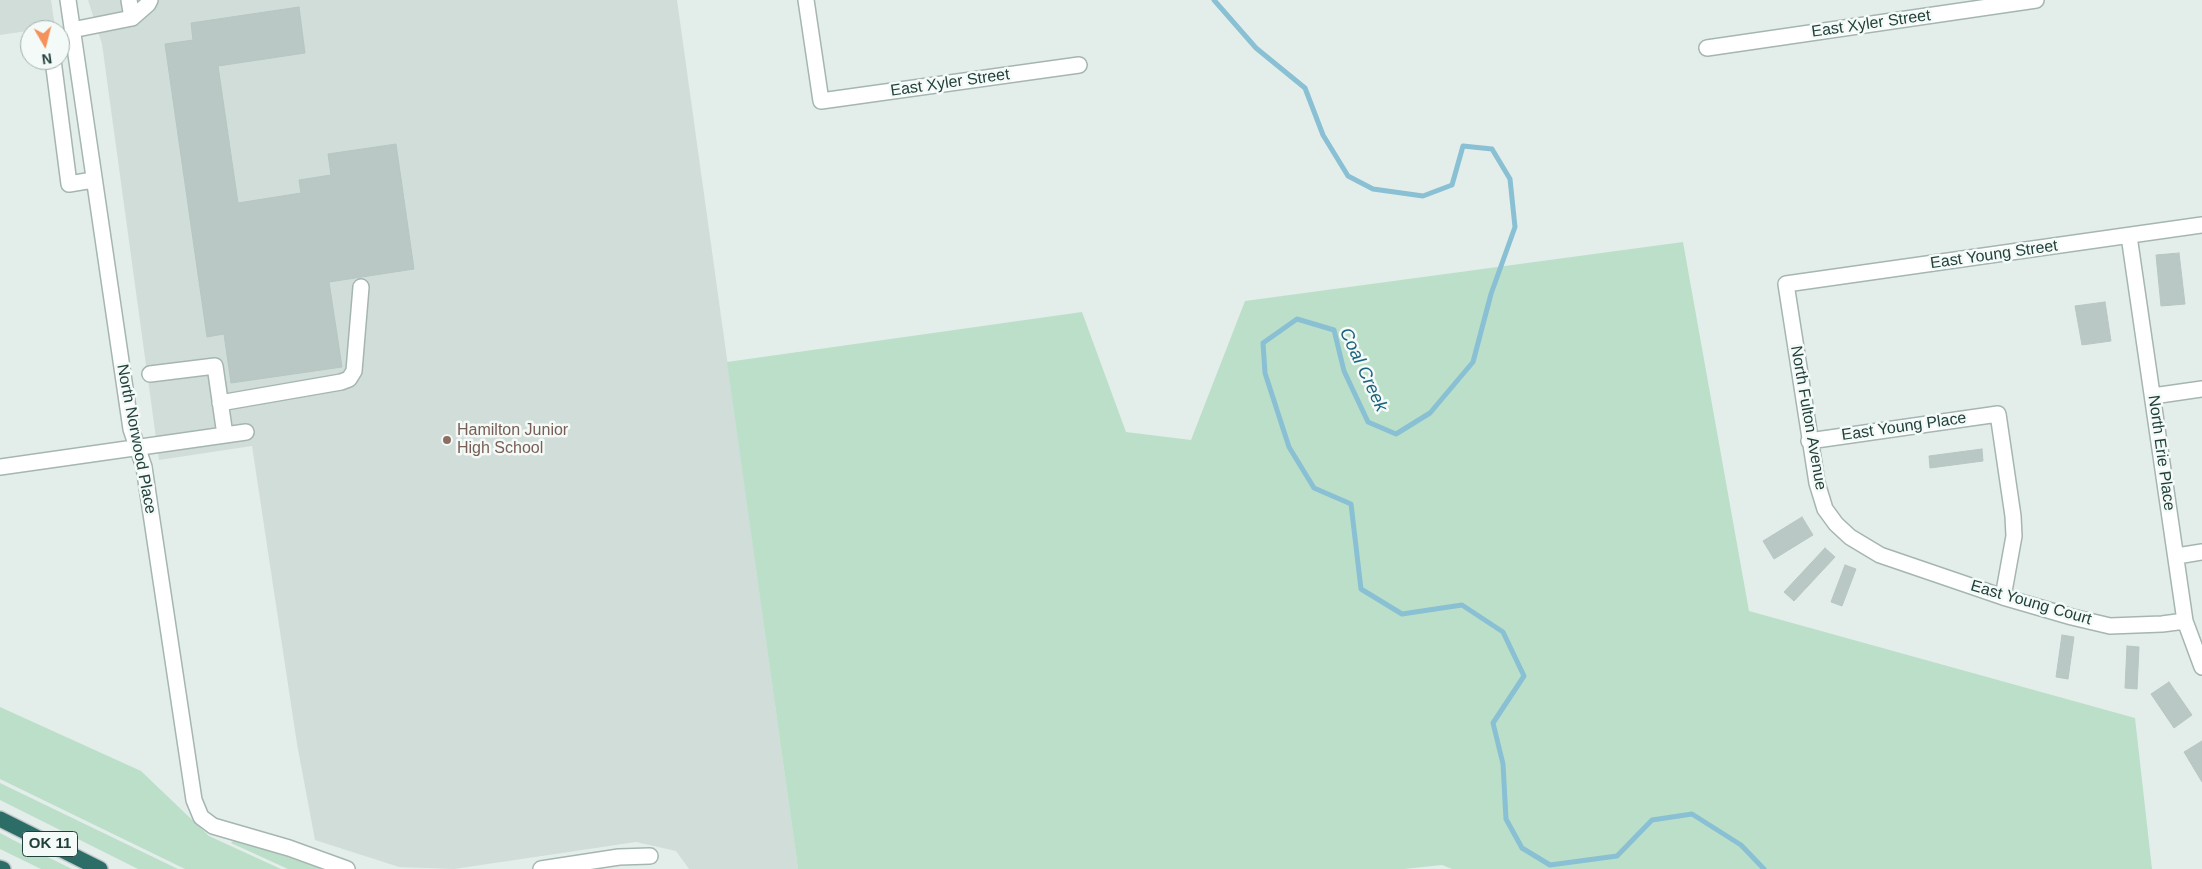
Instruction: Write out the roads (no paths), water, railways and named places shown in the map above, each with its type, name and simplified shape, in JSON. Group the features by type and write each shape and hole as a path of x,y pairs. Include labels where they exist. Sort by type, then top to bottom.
{"highway":[{"name":"OK 11","path":"0,819 100,869"}],"street":[{"name":"North Norwood Place","path":"68,0 68,20"},
{"path":"129,0 132,18"},
{"path":"70,35 132,18 150,0"},
{"name":"East Xyler Street","path":"806,0 821,101 1079,65"},
{"name":"East Xyler Street","path":"1706,48 2036,0"},
{"name":"North Norwood Place","path":"70,46 84,113 131,429 144,467 194,800 201,817 213,826 289,848 347,869"},
{"path":"54,70 69,184 94,180"},
{"path":"61,116 84,113"},
{"name":"East Young Street","path":"1786,284 2202,225"},
{"name":"North Erie Place","path":"2129,236 2185,621 2202,668"},
{"name":"North Fulton Avenue","path":"1786,284 1809,441 1817,483 1825,509 1850,538 1880,555"},
{"path":"220,403 349,379 354,371 361,287"},
{"path":"150,374 215,366 225,435"},
{"path":"2153,396 2202,388"},
{"name":"East Young Place","path":"1809,441 1998,414 2013,516 2014,536 2003,597"},
{"path":"0,467 246,432"},
{"path":"2176,556 2202,552"},
{"name":"East Young Court","path":"1880,555 2003,597 2110,626 2185,621"},
{"path":"541,869 619,857 650,856"}],"waterway":[{"name":"Coal Creek","path":"1214,0 1256,48 1305,88 1323,135 1348,176 1373,189 1423,196 1452,185 1463,146 1492,149 1510,179 1515,227 1491,294 1473,362 1430,413 1396,434 1368,422 1344,371 1334,330 1297,319 1263,343 1265,373 1289,447 1314,488 1351,504 1361,589 1402,614 1462,605 1503,632 1524,676 1493,723 1503,764 1506,819 1522,848 1550,865 1617,856 1652,820 1692,814 1741,845 1764,869"}],"place":[{"name":"Hamilton Junior High School","path":"447,440"}]}
